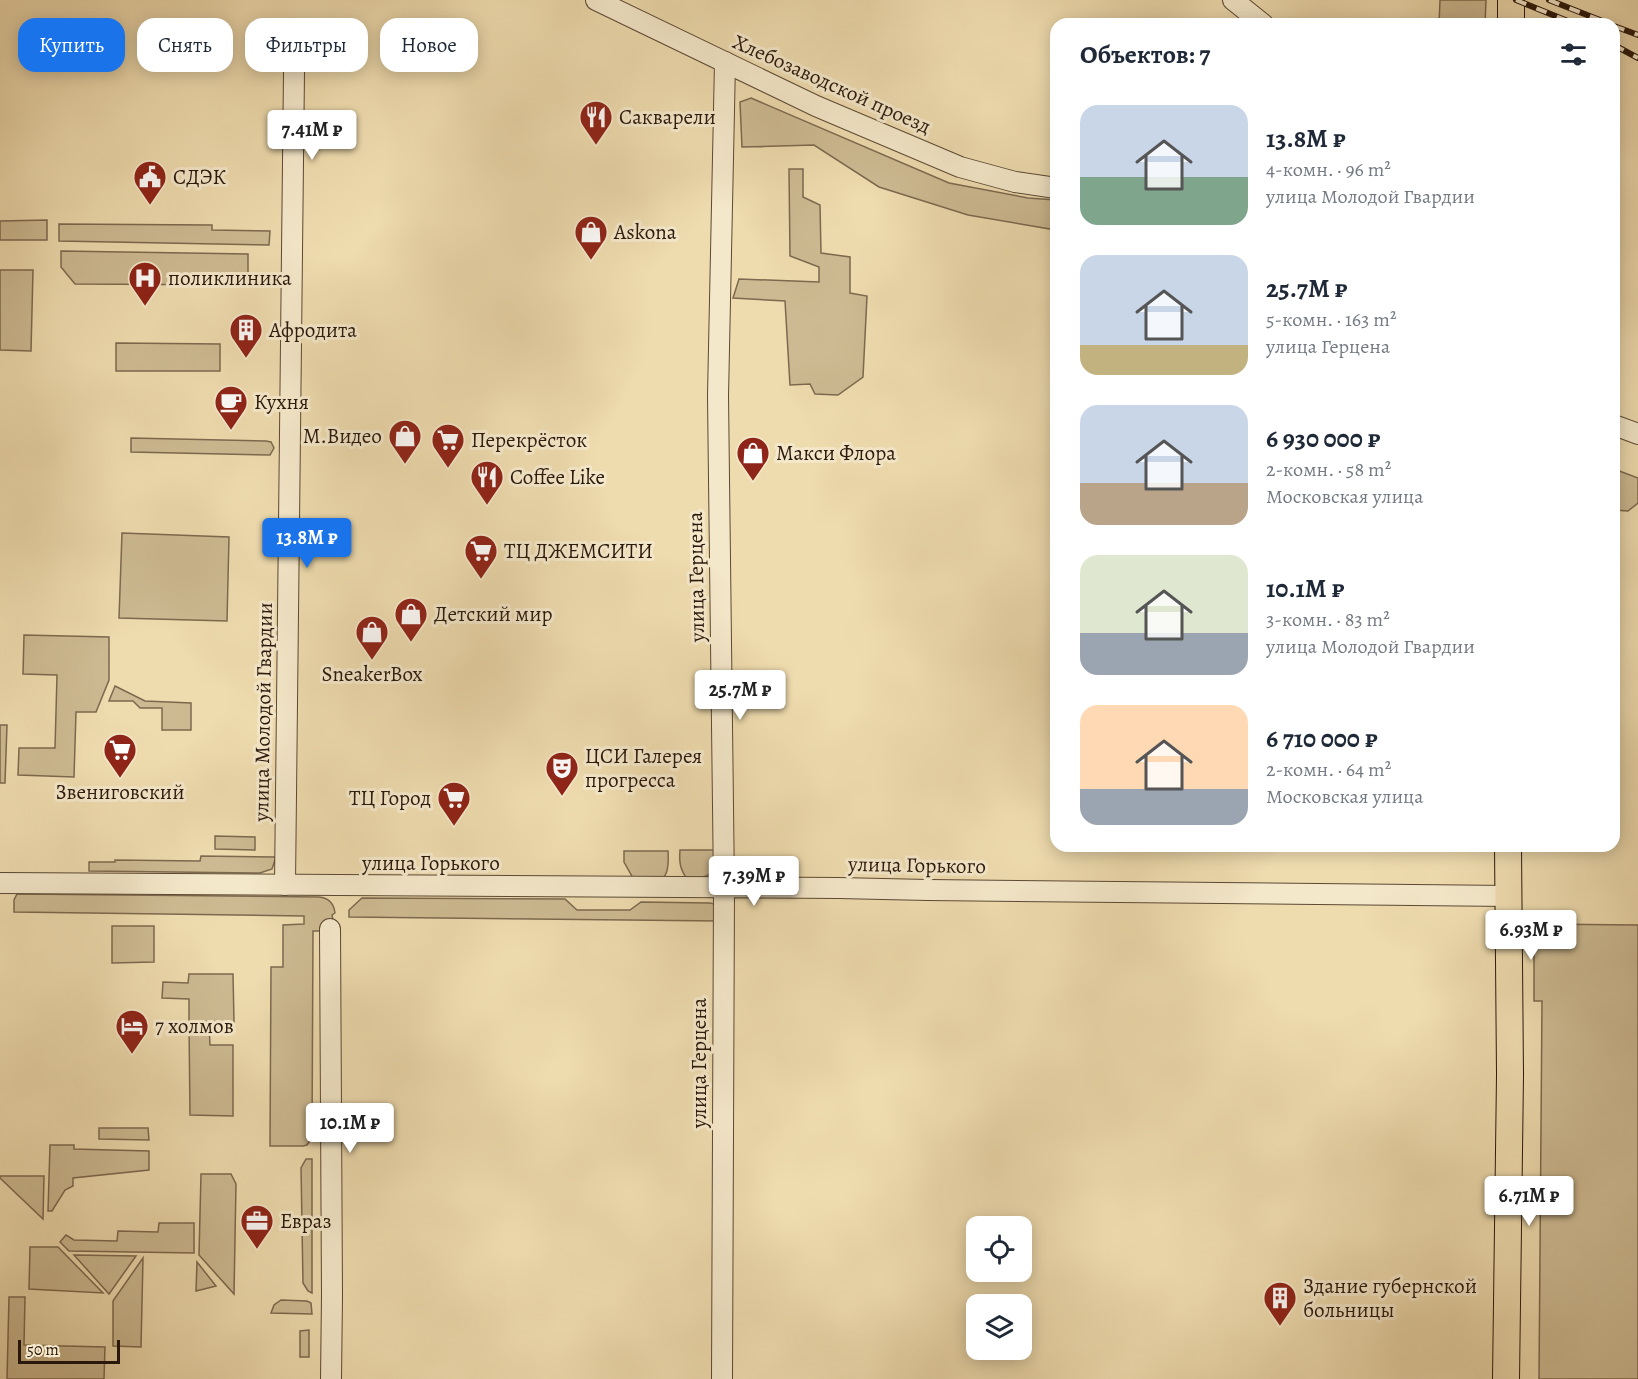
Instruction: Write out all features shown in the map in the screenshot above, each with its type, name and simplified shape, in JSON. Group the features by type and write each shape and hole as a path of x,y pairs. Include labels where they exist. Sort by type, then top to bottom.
{"main road":[{"path":"1511,0 1511,18"},
{"path":"1506,1379 1510,1075 1508,852"}],"street":[{"name":"Хлебозаводской проезд","path":"596,0 816,106 960,167 1015,182 1050,187"},
{"path":"1233,0 1256,18"},
{"name":"улица Герцена","path":"722,1379 724,888 718,396 725,62"},
{"name":"улица Молодой Гвардии","path":"285,885 294,72"},
{"path":"1620,428 1638,434"},
{"name":"улица Горького","path":"0,883 838,888 1509,896"},
{"path":"330,929 331,1379"}],"shaded area":[{"path":"1440,0 1486,0 1485,18 1439,18"},
{"path":"751,98 949,183 1028,198 1050,200 1050,229 968,215 879,187 814,145 742,147 740,102"},
{"path":"789,169 803,169 803,197 820,205 821,253 850,257 850,293 867,296 863,377 838,395 815,394 810,384 790,385 785,301 733,298 739,279 819,282 819,267 790,256"},
{"path":"47,220 47,240 0,240 0,221"},
{"path":"59,224 212,225 212,230 270,231 269,245 59,241"},
{"path":"61,251 248,254 248,285 75,284 61,267"},
{"path":"0,270 33,270 31,351 0,350"},
{"path":"116,343 220,344 220,371 116,371"},
{"path":"131,438 266,441 271,442 274,448 270,455 131,452"},
{"path":"1620,471 1638,478 1638,503 1628,511 1620,510"},
{"path":"122,533 229,537 227,621 119,618"},
{"path":"24,635 109,637 109,680 96,712 76,712 74,777 18,775 19,748 55,748 57,675 23,674"},
{"path":"115,686 145,701 191,703 191,730 162,730 162,708 140,708 133,701 109,701"},
{"path":"0,725 7,725 5,783 0,783"},
{"path":"215,836 255,837 255,850 215,849"},
{"path":"680,850 721,850 717,864 711,873 702,878 687,879 680,865"},
{"path":"624,851 668,851 665,875 662,878 651,880 633,878 624,862"},
{"path":"201,856 276,857 272,869 260,873 89,871 89,862 200,861"},
{"path":"17,894 319,897 330,902 335,913 332,915 333,920 322,931 313,931 312,1138 307,1145 270,1146 271,967 283,967 283,925 304,924 304,916 14,912 14,900"},
{"path":"362,898 565,899 577,910 630,910 641,902 710,903 718,905 721,921 349,917 349,910"},
{"path":"1534,924 1638,925 1638,1379 1539,1379 1542,1001 1534,1001"},
{"path":"112,926 154,926 154,962 112,963"},
{"path":"189,974 233,974 234,1022 189,1021 189,999 162,998 163,982 188,983"},
{"path":"189,1023 209,1024 210,1045 233,1045 233,1116 190,1115"},
{"path":"99,1128 148,1128 149,1140 99,1139"},
{"path":"50,1145 74,1145 74,1149 149,1151 149,1170 73,1178 73,1186 65,1190 52,1211 48,1211"},
{"path":"306,1159 312,1159 312,1293 303,1283 301,1168"},
{"path":"201,1174 231,1174 236,1184 234,1294 199,1255"},
{"path":"0,1176 44,1176 43,1219 0,1178"},
{"path":"159,1223 194,1223 194,1253 69,1251 60,1242 66,1235 74,1240 117,1241 118,1231 158,1232"},
{"path":"30,1247 58,1247 103,1293 29,1289"},
{"path":"74,1255 136,1256 109,1294"},
{"path":"143,1258 141,1347 113,1346 113,1301"},
{"path":"197,1262 216,1286 196,1291"},
{"path":"9,1297 25,1297 24,1345 105,1347 104,1379 7,1379"},
{"path":"281,1300 307,1301 311,1303 312,1314 271,1313 274,1305"},
{"path":"309,1330 309,1357 300,1357 300,1331"}],"railway":[{"path":"1516,0 1560,18"},
{"path":"1549,0 1595,18"},
{"path":"1620,28 1638,35"},
{"path":"1620,48 1638,58"}],"place":[{"name":"Сакварели","path":"596,146"},
{"name":"СДЭК","path":"150,206"},
{"name":"Askona","path":"591,261"},
{"name":"поликлиника","path":"145,307"},
{"name":"Афродита","path":"246,359"},
{"name":"Кухня","path":"231,431"},
{"name":"М.Видео","path":"405,465"},
{"name":"Перекрёсток","path":"448,469"},
{"name":"Макси Флора","path":"753,482"},
{"name":"Coffee Like","path":"487,506"},
{"name":"ТЦ ДЖЕМСИТИ","path":"481,580"},
{"name":"Детский мир","path":"411,643"},
{"name":"SneakerBox","path":"372,661"},
{"name":"Звениговский","path":"120,779"},
{"name":"ЦСИ Галерея прогресса","path":"562,797"},
{"name":"ТЦ Город","path":"454,827"},
{"name":"7 холмов","path":"132,1055"},
{"name":"Евраз","path":"257,1250"},
{"name":"Здание губернской больницы","path":"1280,1327"}]}
